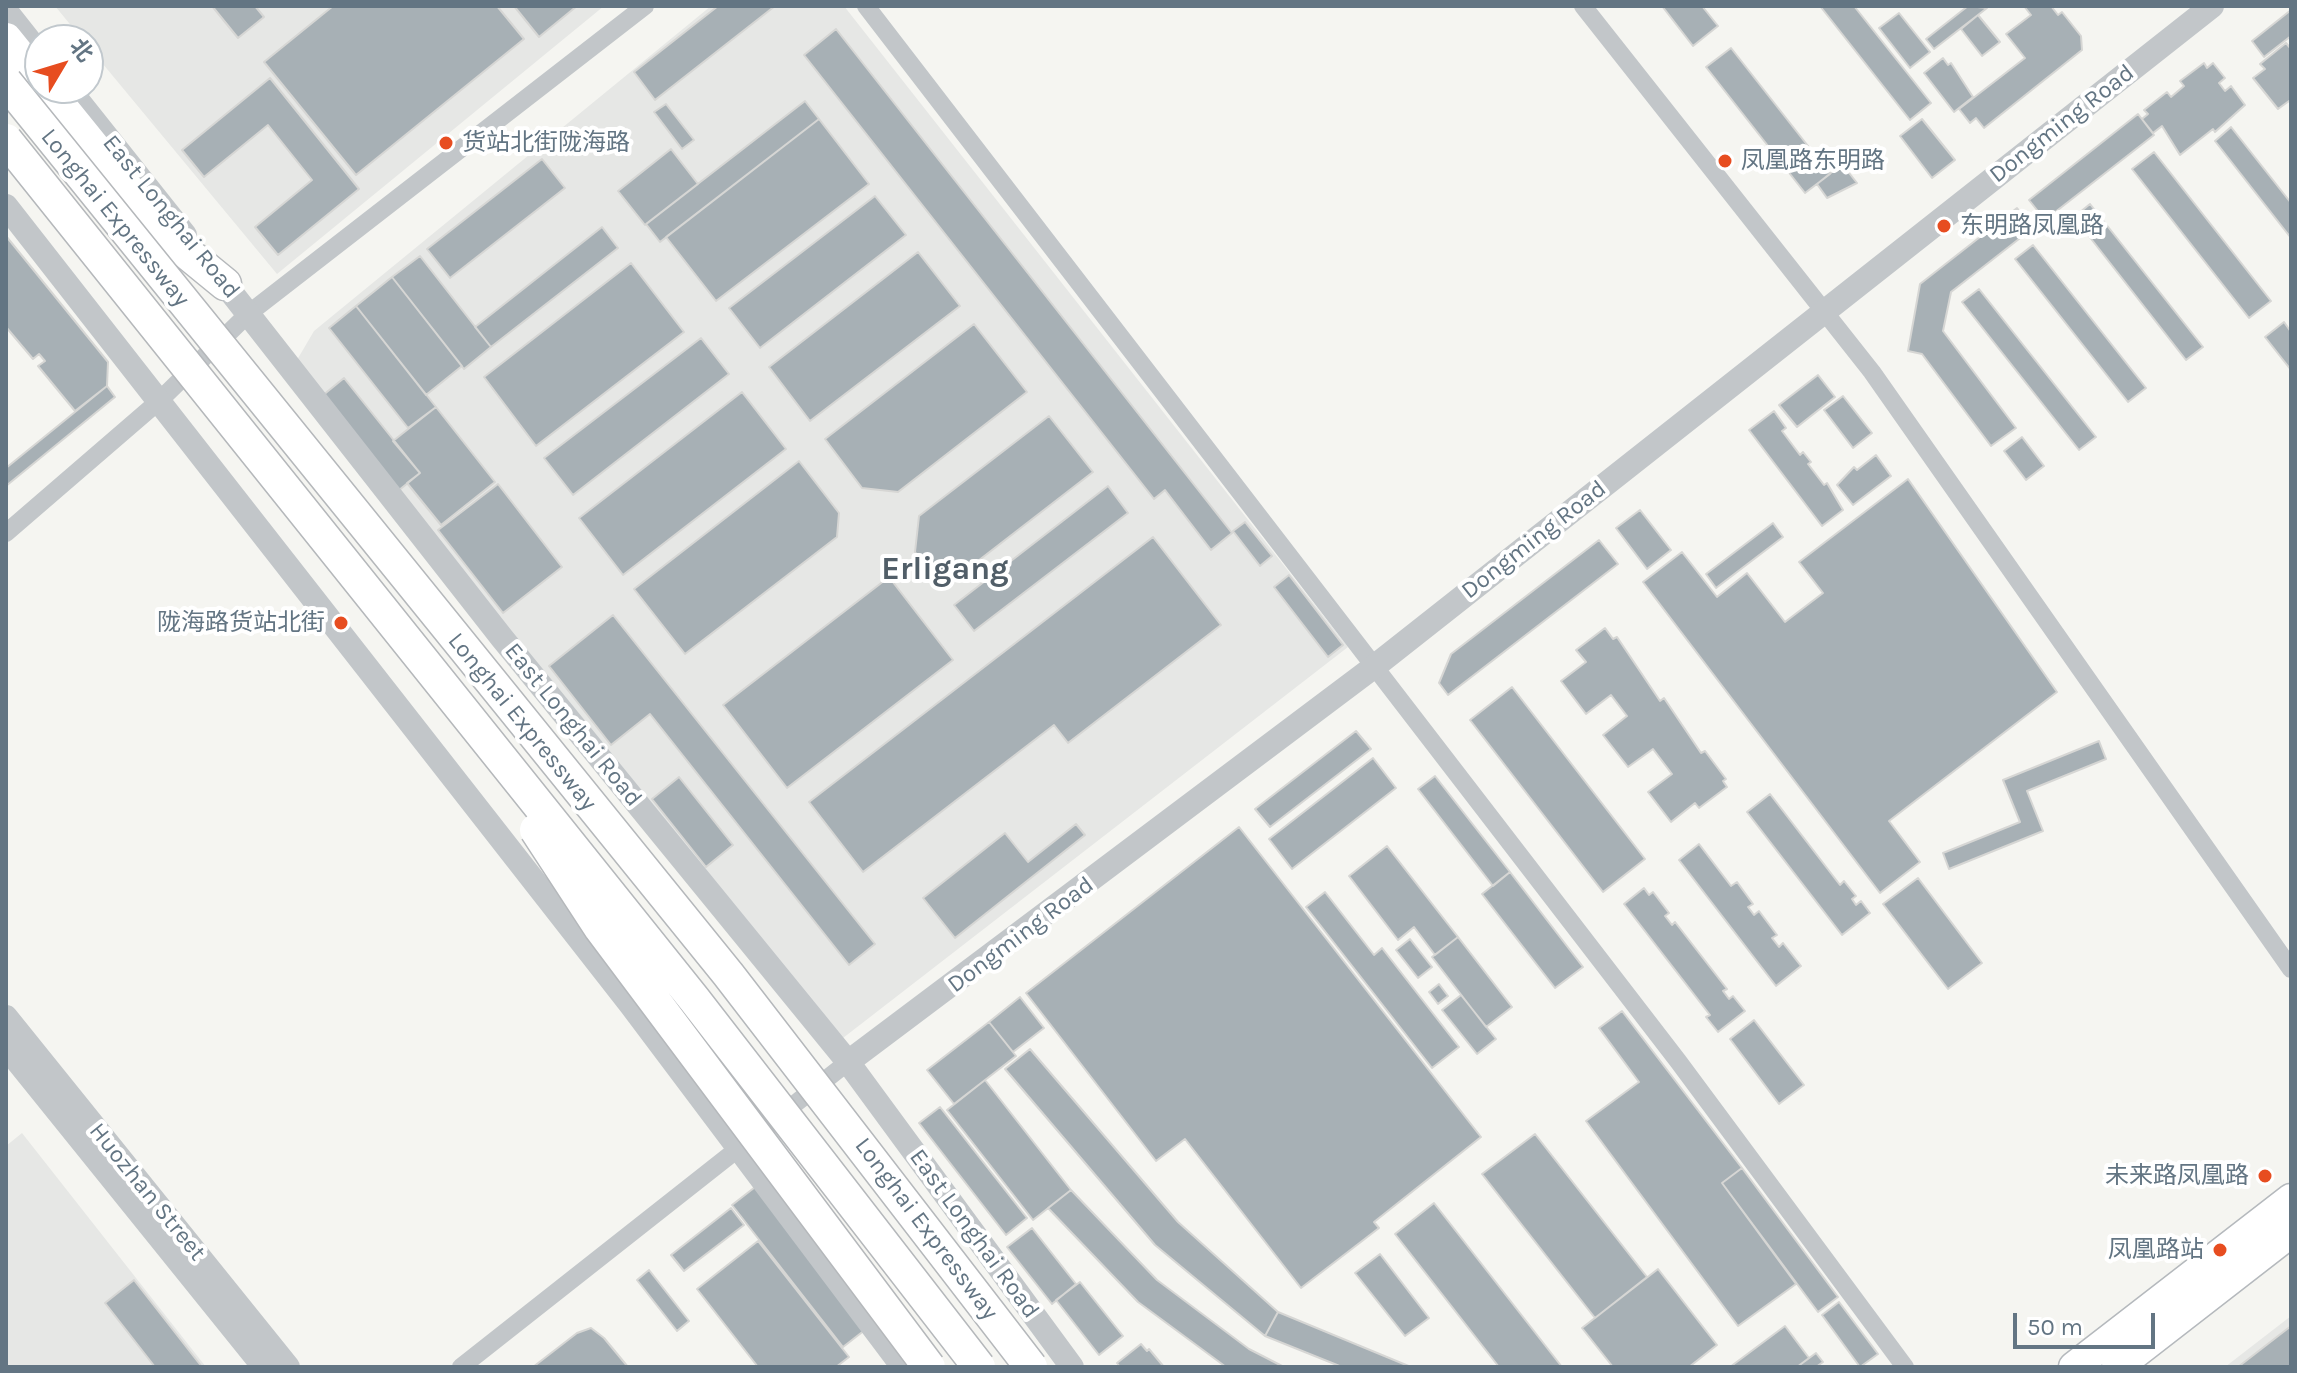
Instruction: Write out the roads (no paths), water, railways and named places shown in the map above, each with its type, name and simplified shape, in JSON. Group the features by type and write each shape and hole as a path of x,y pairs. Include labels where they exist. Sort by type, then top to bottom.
{"highway":[{"path":"6,39 24,61"},
{"name":"Longhai Expressway","path":"6,82 747,997 1031,1367"},
{"path":"59,104 165,235 225,284"},
{"name":"Longhai Expressway","path":"6,140 694,999 979,1367"},
{"path":"460,709 600,928 929,1367"}],"main road":[{"path":"2074,1367 2291,1199"},
{"path":"2117,1367 2291,1232"}],"street":[{"path":"6,533 159,401 248,314 645,6"},
{"path":"866,6 1687,1074 1905,1367"},
{"path":"1583,6 1872,372 2291,969"},
{"name":"Dongming Road","path":"848,1062 1375,666 2212,6"},
{"path":"6,11 24,34"},
{"name":"East Longhai Road","path":"81,104 502,638 848,1062 1072,1367"},
{"path":"6,206 631,1005 903,1367"},
{"name":"Huozhan Street","path":"6,1017 288,1367"},
{"name":"Huozhan Street","path":"6,1047 264,1367"},
{"path":"461,1367 848,1062"}],"place":[{"name":"货站北街陇海路","path":"446,143"},
{"name":"凤凰路东明路","path":"1725,161"},
{"name":"东明路凤凰路","path":"1944,226"},
{"name":"陇海路货站北街","path":"341,623"},
{"name":"未来路凤凰路","path":"2265,1176"},
{"name":"凤凰路站","path":"2220,1250"}],"district":[{"name":"Erligang","path":"945,570"}]}
